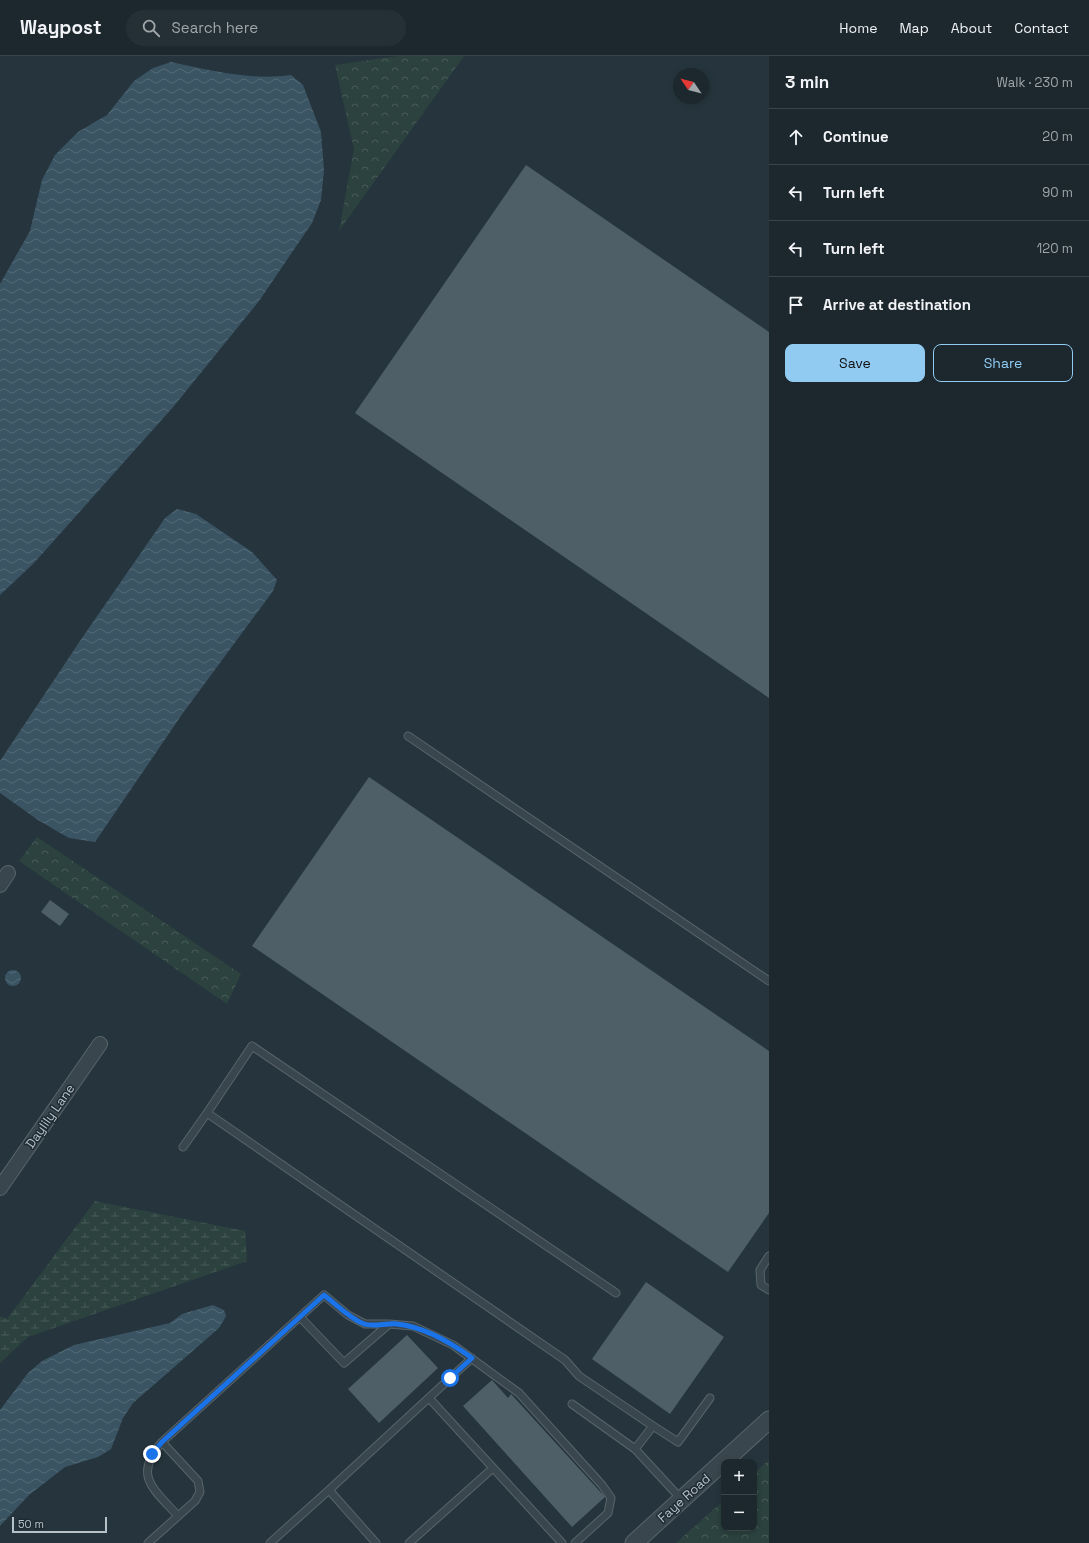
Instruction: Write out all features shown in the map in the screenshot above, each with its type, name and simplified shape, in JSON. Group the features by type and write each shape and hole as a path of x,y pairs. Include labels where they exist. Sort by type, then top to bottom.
{"street":[{"path":"0,885 8,874"},
{"name":"Daylily Lane","path":"0,1188 100,1044"},
{"name":"Faye Road","path":"634,1543 769,1420"}],"lane":[{"path":"408,736 769,981"},
{"path":"183,1147 252,1046 616,1293"},
{"path":"207,1113 565,1360 579,1376 678,1442 710,1398"},
{"path":"769,1256 760,1270 761,1285 769,1290"},
{"path":"178,1516 154,1489 147,1478 148,1466 152,1454 162,1442 324,1295 348,1315 365,1324 413,1326 453,1345 519,1393 602,1485 611,1498 608,1513 575,1543"},
{"path":"300,1317 344,1363 390,1324"},
{"path":"270,1543 472,1358"},
{"path":"429,1398 562,1543"},
{"path":"572,1404 635,1449 682,1500"},
{"path":"635,1449 653,1426"},
{"path":"148,1543 195,1501 200,1492 198,1481 162,1442"},
{"path":"409,1543 493,1468"},
{"path":"329,1490 376,1543"}],"green space":[{"path":"398,56 464,56 339,231 354,149 335,65"},
{"path":"37,837 241,974 227,1004 19,861"},
{"path":"95,1201 245,1231 247,1261 28,1337 0,1363 0,1316 7,1319"},
{"path":"769,1460 769,1543 676,1543 721,1503 721,1531 757,1531 757,1470"}],"water":[{"path":"171,62 245,76 260,77 291,75 303,85 321,132 324,170 321,200 312,223 259,301 174,406 34,563 0,595 0,284 30,231 42,180 55,155 78,132 107,115 134,81 153,68"},
{"path":"177,509 196,514 252,552 277,580 273,591 183,713 95,842 69,838 38,820 0,793 0,761 82,638 165,518"},
{"path":"13,970 20,975 21,978 16,985 13,986 6,981 5,978 10,971"},
{"path":"213,1305 224,1310 226,1316 219,1328 133,1403 123,1418 111,1449 98,1457 65,1467 29,1495 0,1526 0,1410 28,1373 42,1361 74,1345 170,1323 182,1314"}],"building":[{"path":"526,165 769,332 769,698 355,413"},
{"path":"369,777 769,1051 769,1213 728,1272 252,946"},
{"path":"50,900 69,914 60,926 41,912"},
{"path":"646,1282 724,1337 670,1414 592,1359"},
{"path":"407,1335 438,1368 379,1423 348,1389"},
{"path":"492,1380 508,1398 511,1394 605,1497 572,1527 463,1406"}],"route":[{"path":"152,1454 162,1442 324,1295 348,1315 365,1324 413,1326 453,1345 472,1358 450,1378"}]}
